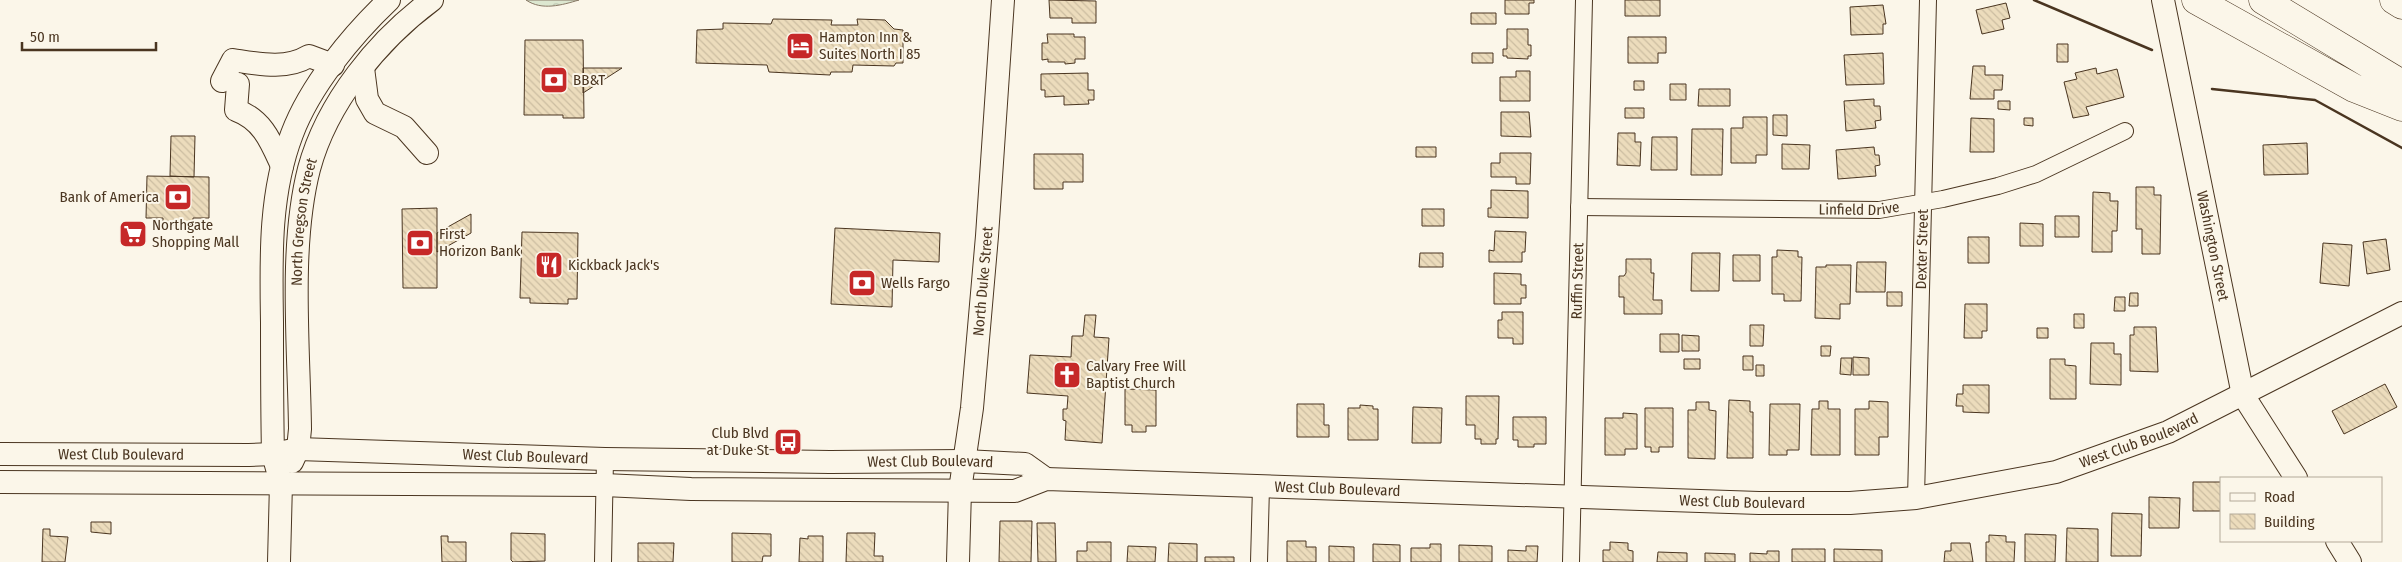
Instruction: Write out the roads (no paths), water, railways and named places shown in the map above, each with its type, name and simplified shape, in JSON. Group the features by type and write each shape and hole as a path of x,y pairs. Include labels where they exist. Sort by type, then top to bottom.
{"highway":[{"path":"2196,0 2354,88 2402,107"},
{"path":"2263,0 2402,84"},
{"path":"2394,0 2402,4"}],"main road":[{"name":"North Gregson Street","path":"278,562 281,483 273,454 271,252 276,196 282,166 303,108 369,18 389,0"},
{"name":"North Gregson Street","path":"281,483 298,449 297,253 303,199 309,168 317,146 338,103 363,68 410,18 432,0"},
{"name":"North Duke Street","path":"958,562 960,490 972,408 986,246 1003,0"},
{"name":"Washington Street","path":"2163,0 2243,395 2295,477"},
{"path":"282,166 264,130 248,114 236,110 230,83 233,60 276,65 292,64 309,56 333,65"},
{"path":"363,68 367,99 375,113 404,127 427,153"},
{"name":"West Club Boulevard","path":"0,482 604,485 691,489 1015,491 1046,479 1573,497 1841,503 1916,498 2029,479 2082,464 2168,432 2402,313"},
{"name":"West Club Boulevard","path":"0,454 273,454 298,449 605,459 830,462 965,461 1025,464 1046,479"},
{"path":"2338,542 2350,562"}],"street":[{"name":"Ruffin Street","path":"1571,562 1584,0"},
{"name":"Dexter Street","path":"1916,498 1928,0"},
{"name":"Linfield Drive","path":"1579,207 1879,210 1922,203 1998,186 2036,174 2125,131"},
{"path":"603,562 605,459"},
{"path":"1259,562 1260,487"}],"place":[{"name":"Hampton Inn & Suites North I 85","path":"800,46"},
{"name":"BB&T","path":"554,80"},
{"name":"Bank of America","path":"178,197"},
{"name":"Northgate Shopping Mall","path":"133,234"},
{"name":"First Horizon Bank","path":"420,243"},
{"name":"Kickback Jack's","path":"549,265"},
{"name":"Wells Fargo","path":"862,283"},
{"name":"Calvary Free Will Baptist Church","path":"1067,375"},
{"name":"Club Blvd at Duke St","path":"788,442"}]}
